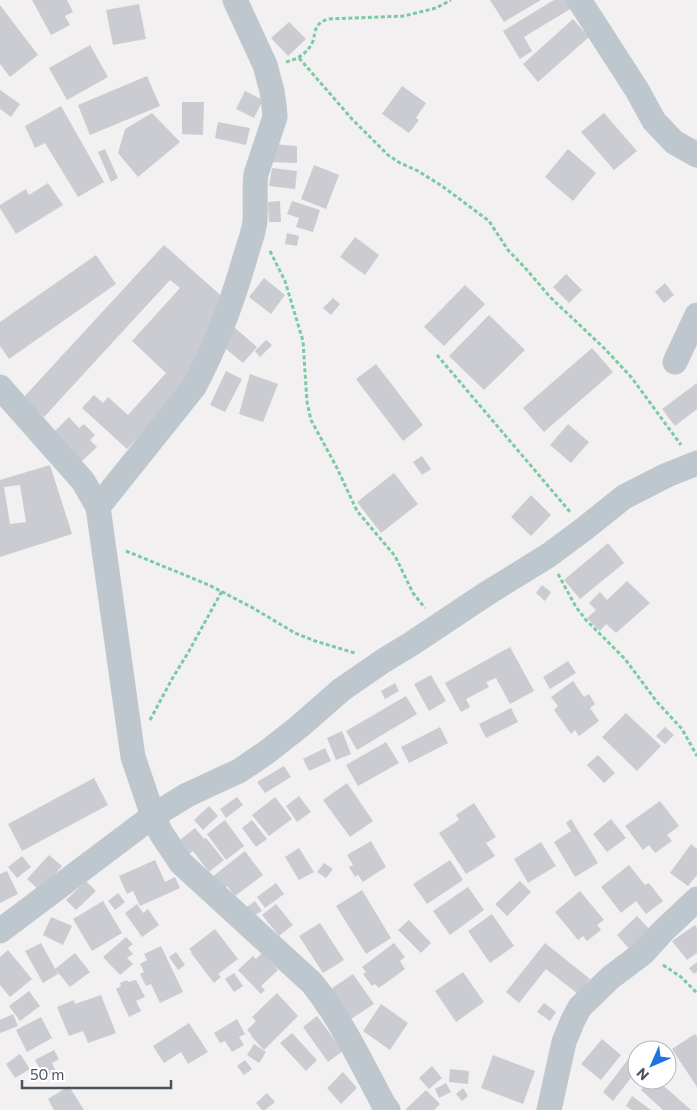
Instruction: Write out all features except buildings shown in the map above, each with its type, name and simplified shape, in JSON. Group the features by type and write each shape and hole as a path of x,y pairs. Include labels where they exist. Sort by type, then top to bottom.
{"street":[{"path":"98,507 194,387 226,317 255,222 256,174 275,117 272,91 265,65 236,0"},
{"path":"578,0 637,90 654,121 674,142 697,155"},
{"path":"675,362 697,315"},
{"path":"0,387 83,481 98,507 133,757 161,833 181,863 305,976 324,998 336,1017 383,1108"},
{"path":"0,931 154,816 187,795 239,771 267,752 300,726 340,690 382,661 549,555 624,497 667,475 696,464"},
{"path":"549,1110 564,1042 580,1007 610,978 643,953 697,899"}],"path":[{"path":"265,65 288,62 299,58 306,52 312,41 314,31 323,21 328,19 404,16 436,8 451,0"},
{"path":"299,58 352,119 388,155 442,186 489,221 508,250 550,297 605,348 632,378 696,464"},
{"path":"255,222 284,281 303,342 306,402 311,420 336,466 357,512 395,556 413,593 440,625"},
{"path":"437,355 584,529"},
{"path":"102,542 222,591 295,633 382,661"},
{"path":"549,555 576,608 625,659 657,702 682,728 697,756"},
{"path":"150,721 222,591"},
{"path":"643,953 681,978 697,993"}]}
